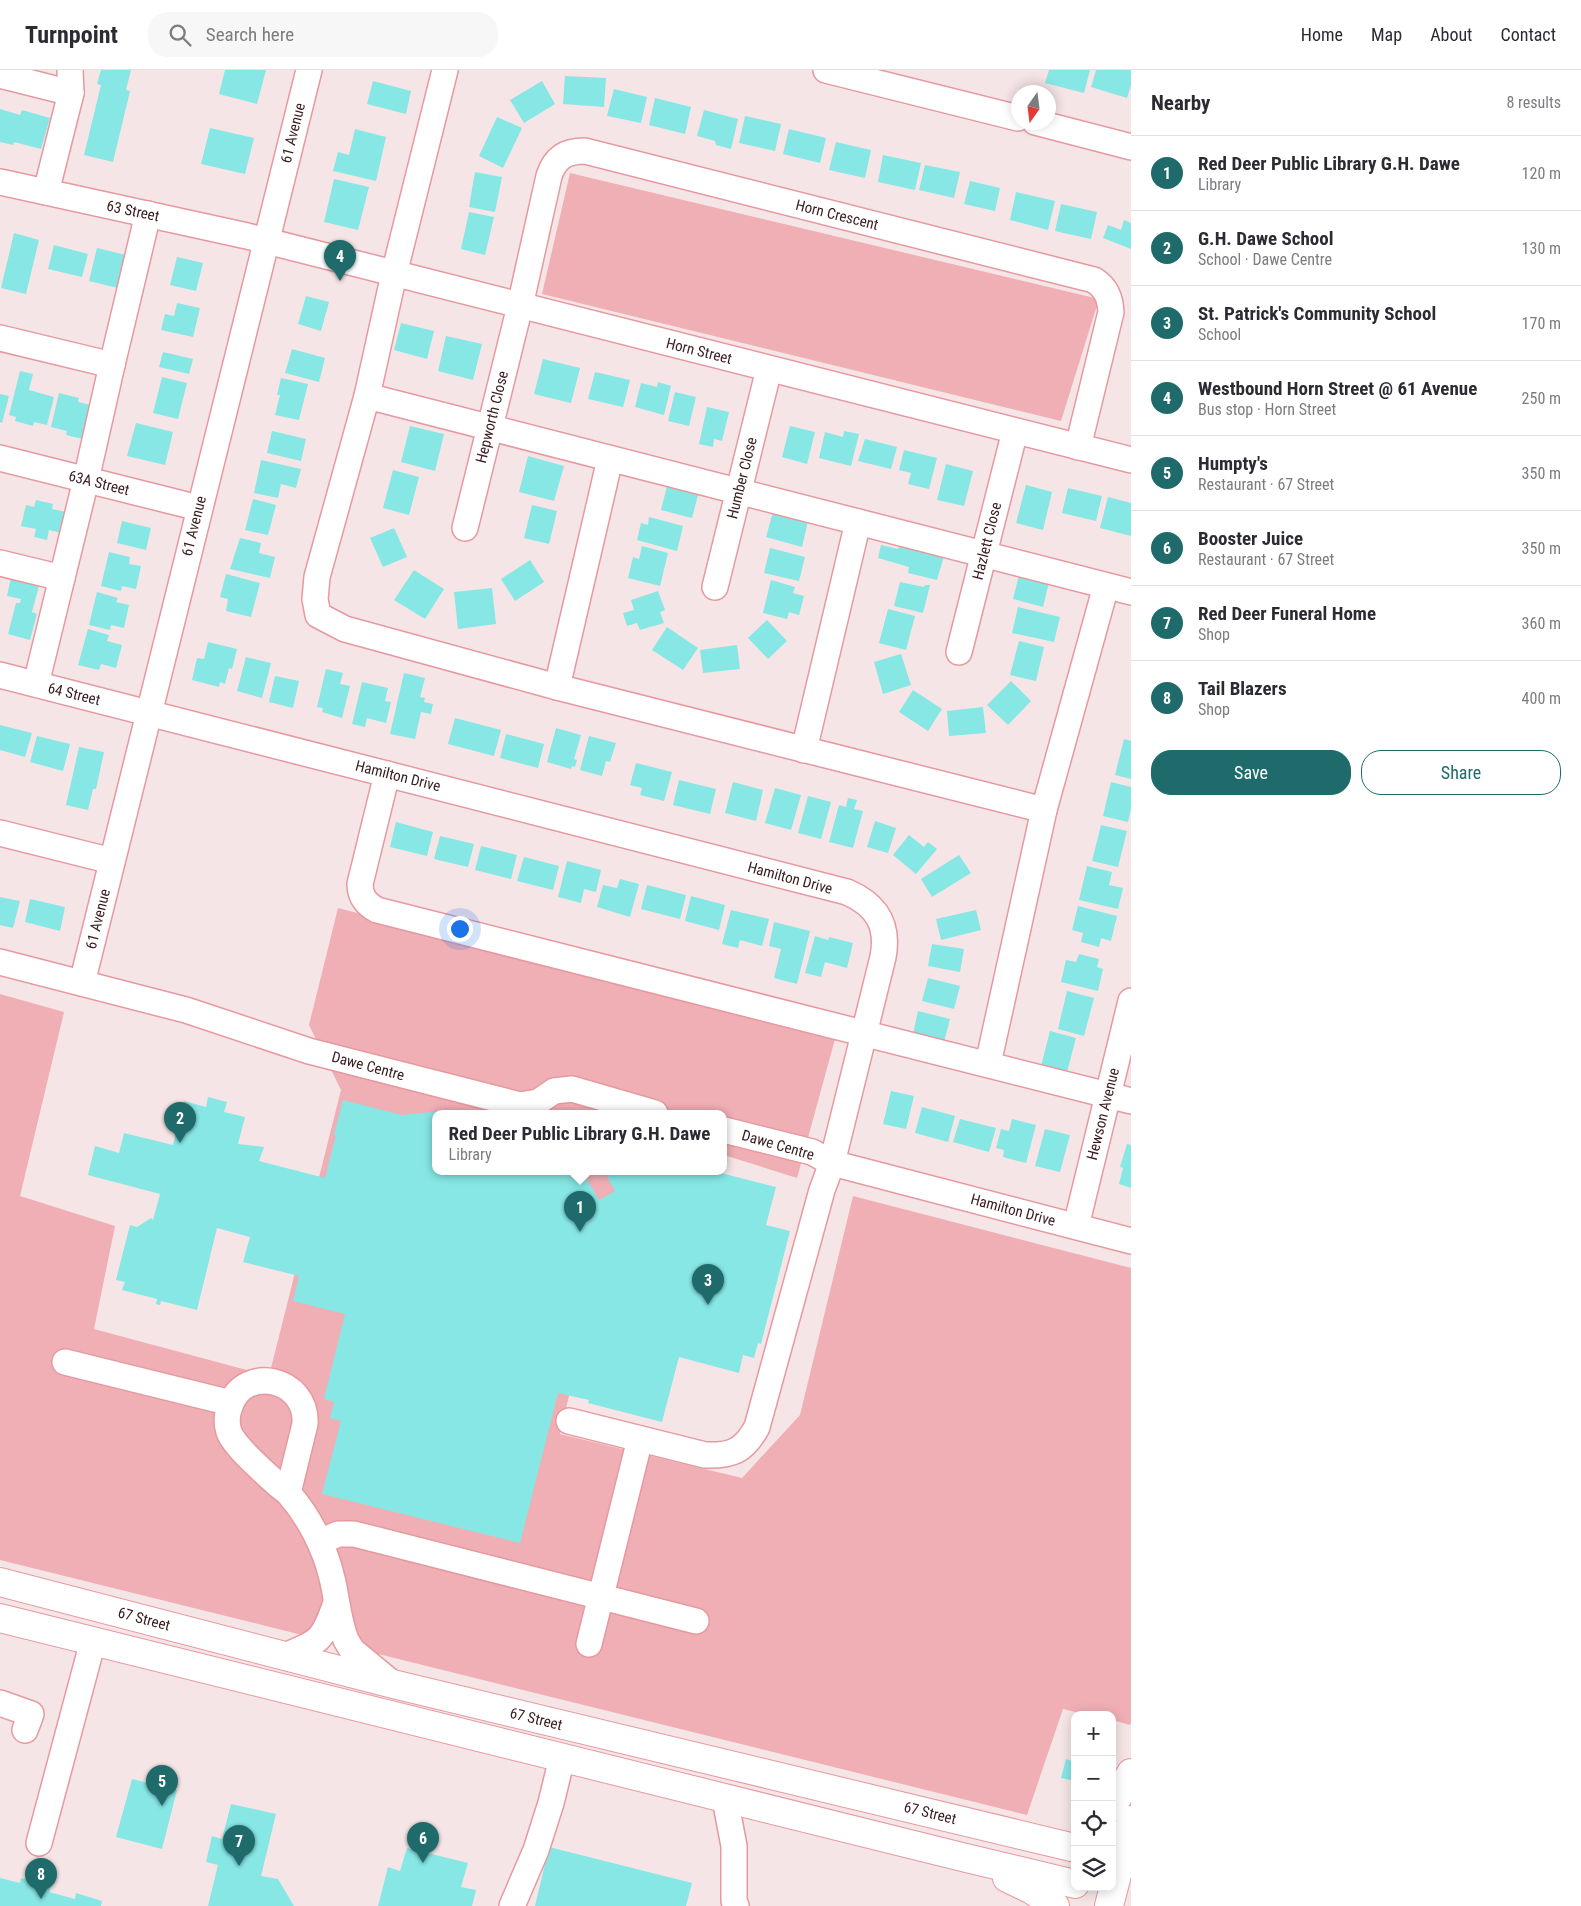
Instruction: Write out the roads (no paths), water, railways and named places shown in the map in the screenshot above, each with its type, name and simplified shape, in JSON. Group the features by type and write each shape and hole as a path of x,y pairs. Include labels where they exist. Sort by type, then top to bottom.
{"main road":[{"name":"67 Street","path":"0,1582 392,1684 1068,1843"},
{"name":"67 Street","path":"0,1618 962,1858 1071,1883"},
{"path":"1115,1801 1131,1773"},
{"path":"1116,1898 1121,1858 1131,1820"},
{"path":"962,1858 1032,1890 1055,1906"}],"street":[{"name":"61 Avenue","path":"82,983 309,70"},
{"path":"445,70 394,274 367,396 316,577 315,599 318,615 345,629 557,687 1044,810"},
{"path":"826,70 1011,116"},
{"path":"0,75 70,81 46,192"},
{"path":"1056,128 1131,147"},
{"name":"Horn Crescent","path":"520,306 552,167 557,159 576,151 1007,258 1094,280 1102,285 1107,293 1110,301 1110,320 1078,447"},
{"name":"63 Street","path":"0,182 266,242"},
{"path":"36,684 148,214"},
{"name":"Horn Street","path":"266,242 1131,460"},
{"name":"Hepworth Close","path":"465,528 520,306"},
{"path":"0,338 112,365"},
{"name":"Humber Close","path":"715,587 769,368"},
{"path":"367,396 1131,592"},
{"name":"Hazlett Close","path":"959,652 1015,431"},
{"name":"63A Street","path":"0,458 199,508"},
{"path":"557,687 610,459"},
{"path":"804,750 858,522"},
{"path":"0,563 62,578"},
{"path":"988,1064 1044,810 1106,586"},
{"name":"64 Street","path":"0,675 149,713"},
{"name":"Hamilton Drive","path":"149,713 857,896 873,909 883,927 883,957 832,1163 1131,1241"},
{"path":"388,774 360,884 360,894 370,906 377,910 988,1064 1119,1099"},
{"path":"0,833 112,861"},
{"name":"Dawe Centre","path":"0,962 186,1010 309,1051 520,1105 538,1102 554,1092 572,1089 645,1110"},
{"name":"Hewson Avenue","path":"1076,1226 1119,1099 1131,1001"},
{"name":"Dawe Centre","path":"727,1131 812,1152 832,1163"},
{"path":"569,1420 705,1455 722,1455 736,1451 750,1440 757,1427 822,1190 832,1163"},
{"path":"65,1362 231,1403"},
{"path":"288,1493 305,1424 306,1414 302,1403 295,1393 284,1385 273,1381 259,1381 248,1384 238,1392 231,1403 227,1424 234,1441 277,1485 288,1493 306,1518 320,1542 328,1564 343,1632 352,1650 392,1684"},
{"path":"589,1644 640,1438"},
{"path":"320,1542 338,1534 354,1534 696,1620"},
{"path":"285,1656 315,1642 323,1635 336,1603"},
{"path":"39,1842 94,1641"},
{"path":"0,1703 31,1714 25,1730"},
{"path":"512,1906 536,1850 551,1803 562,1758"},
{"path":"725,1798 734,1846 734,1901 736,1906"}],"place":[{"name":"Westbound Horn Street @ 61 Avenue","path":"340,281"},
{"name":"G.H. Dawe School","path":"180,1143"},
{"name":"Red Deer Public Library G.H. Dawe","path":"580,1232"},
{"name":"St. Patrick's Community School","path":"708,1305"},
{"name":"Humpty's","path":"162,1806"},
{"name":"Booster Juice","path":"423,1863"},
{"name":"Red Deer Funeral Home","path":"239,1866"},
{"name":"Tail Blazers","path":"41,1899"}]}
